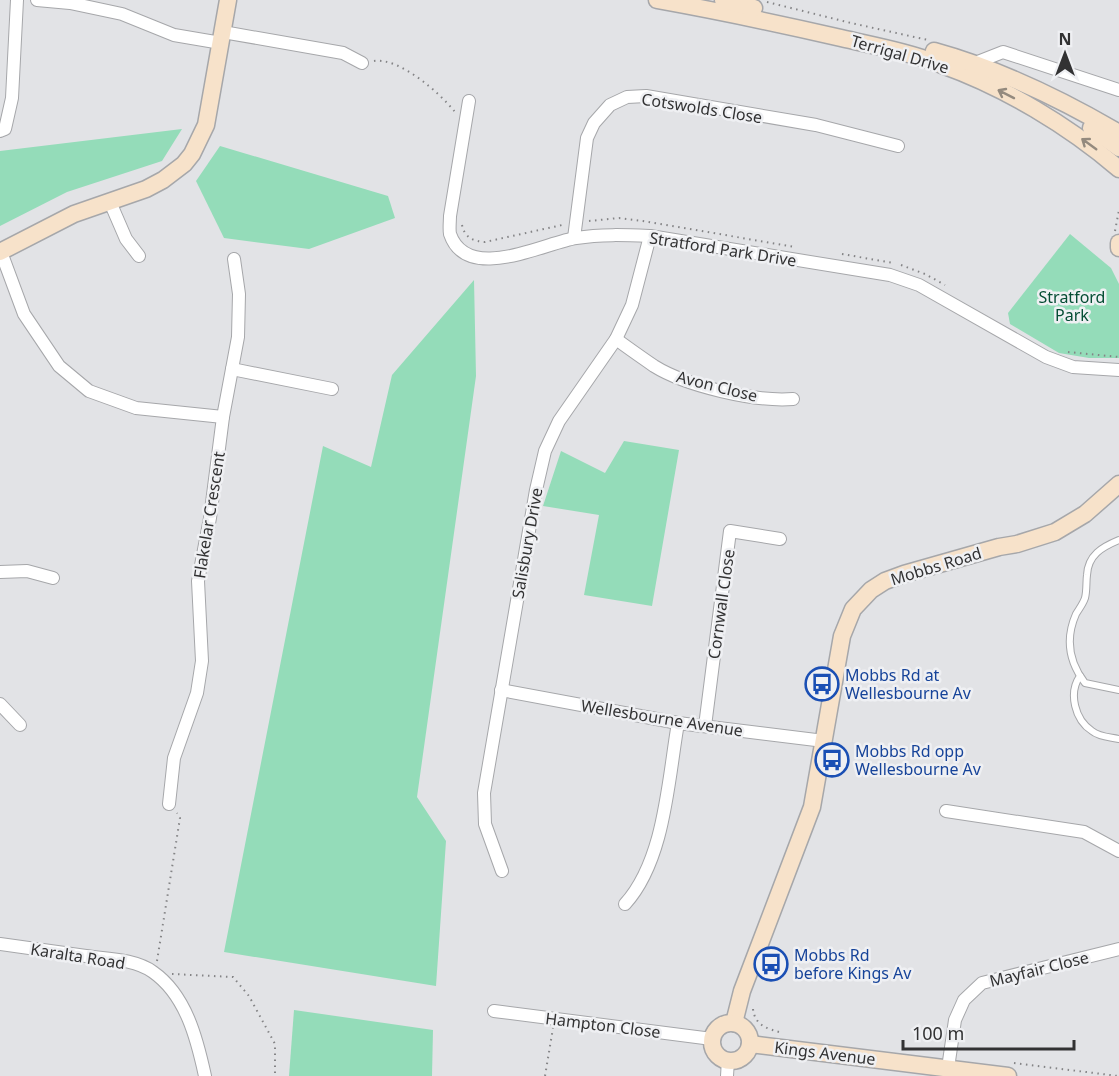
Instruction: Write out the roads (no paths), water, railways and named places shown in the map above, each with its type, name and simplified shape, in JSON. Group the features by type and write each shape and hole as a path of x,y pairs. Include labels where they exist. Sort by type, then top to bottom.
{"street":[{"path":"0,131 5,129 12,99 17,0"},
{"path":"37,0 70,3 122,14 174,35 222,38 343,53 362,63"},
{"path":"223,417 136,408 89,391 59,366 24,314 1,252 74,214 152,186 173,173 192,154 206,125 228,0"},
{"name":"Terrigal Drive","path":"659,0 780,24 914,55 944,65 1038,112 1083,139 1119,169"},
{"name":"Terrigal Drive","path":"723,0 975,63 1059,100 1119,133"},
{"path":"975,63 1003,52 1119,90"},
{"name":"Terrigal Drive","path":"1020,83 1029,92 1084,123 1119,148"},
{"name":"Cotswolds Close","path":"574,238 587,138 594,123 610,105 627,97 646,96 816,125 898,146"},
{"name":"Stratford Park Drive","path":"468,101 450,234 459,248 472,256 486,258 518,255 574,238 612,234 650,237 890,275 919,285 1046,357 1073,367 1119,370"},
{"path":"110,202 126,239 139,255"},
{"name":"Salisbury Drive","path":"502,871 485,824 484,793 536,490 545,451 559,421 616,339 632,305 650,237"},
{"path":"1119,243 1119,248"},
{"name":"Flakelar Crescent","path":"170,804 174,758 197,693 202,661 198,581 210,518 223,417 238,337 239,294 234,259"},
{"name":"Avon Close","path":"616,339 655,366 695,384 777,400 793,399"},
{"path":"232,369 332,388"},
{"name":"Mobbs Road","path":"734,1023 742,991 809,818 842,636 853,609 885,581 1055,532 1085,514 1119,484"},
{"name":"Cornwall Close","path":"705,726 730,531 780,540"},
{"path":"0,572 27,571 53,578"},
{"name":"Wellesbourne Avenue","path":"501,690 678,723 824,741"},
{"path":"0,704 20,725"},
{"path":"625,904 634,894 657,846 678,723"},
{"path":"946,811 1084,832 1119,851"},
{"name":"Karalta Road","path":"0,944 117,960 155,973 175,995 185,1013 198,1045 205,1076"},
{"name":"Mayfair Close","path":"948,1068 955,1020 964,1000 982,983 1119,949"},
{"name":"Hampton Close","path":"494,1011 712,1039"},
{"path":"734,1023 744,1028 750,1038 750,1044 745,1055 728,1068 712,1045 712,1039 722,1025 734,1023"},
{"name":"Kings Avenue","path":"750,1044 948,1068 1008,1069"}],"lane":[{"path":"1119,540 1099,550 1089,563 1084,600 1077,614 1070,641 1071,657 1085,683 1119,690"},
{"path":"1080,676 1074,688 1080,719 1092,732 1119,739"}],"place":[{"name":"Mobbs Rd at Wellesbourne Av","path":"822,684"},
{"name":"Mobbs Rd opp Wellesbourne Av","path":"832,760"},
{"name":"Mobbs Rd before Kings Av","path":"771,964"}],"park label":[{"name":"Stratford Park","path":"1072,306"}]}
